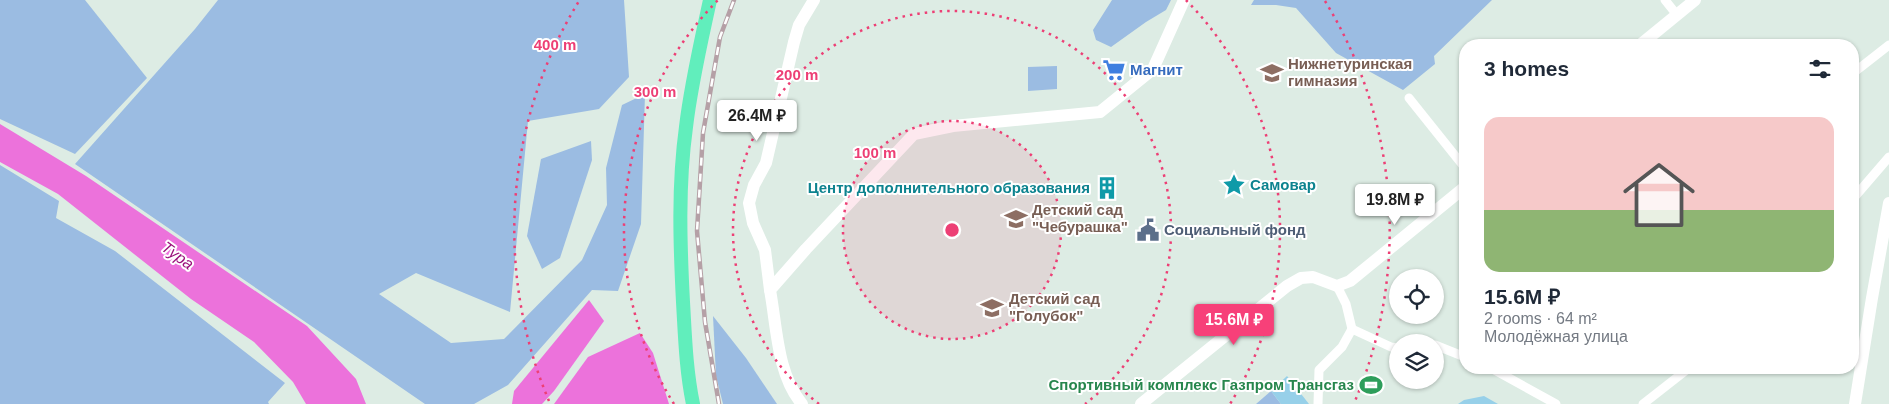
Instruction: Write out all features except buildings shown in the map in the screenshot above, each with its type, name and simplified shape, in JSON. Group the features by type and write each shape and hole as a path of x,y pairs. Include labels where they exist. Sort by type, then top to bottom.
{"main road":[{"path":"693,404 686,350 680,194 686,128 710,0"}],"street":[{"path":"802,404 796,397 786,375 770,290 765,250 753,223 749,203 754,184 766,163 799,25 814,0"},
{"path":"770,290 914,134 953,126 1100,112 1153,69 1163,51 1184,0"},
{"path":"1665,0 1677,15"},
{"path":"1650,39 1695,0"},
{"path":"1859,69 1889,45"},
{"path":"1409,98 1459,160"},
{"path":"1859,192 1889,157"},
{"path":"1141,404 1291,283 1301,278 1312,277 1337,286 1350,281 1459,192"},
{"path":"1855,404 1889,203"},
{"path":"1318,404 1318,370 1342,347 1352,330 1346,304 1337,286"},
{"path":"1352,330 1389,346"},
{"path":"1444,349 1459,355"},
{"path":"1502,374 1556,404"},
{"path":"1643,404 1681,374"}],"shaded area":[{"path":"0,0 85,0 147,78 75,154 0,119"},
{"path":"218,0 624,0 629,77 599,109 528,121 510,312 416,273 379,294 451,343 504,339 582,260 607,205 606,168 622,105 645,94 641,224 618,291 592,290 508,385 474,404 425,404 75,164 195,29"},
{"path":"1112,0 1171,0 1166,10 1111,47 1096,40 1093,30"},
{"path":"1254,0 1492,0 1434,56 1435,64 1403,90 1336,53 1296,8 1276,5 1251,5"},
{"path":"1057,66 1057,89 1028,91 1028,67"},
{"path":"591,141 592,160 560,258 542,269 527,236 541,159"},
{"path":"0,165 59,201 56,218 115,251 285,383 268,402 269,404 0,404"},
{"path":"713,316 746,358 777,404 723,404 716,376"},
{"path":"1287,376 1309,404 1281,404 1271,391"},
{"path":"1271,391 1281,404 1256,404"},
{"path":"1484,396 1498,404 1458,404 1464,400"}],"water":[{"name":"Тура","path":"0,124 86,176 307,326 356,379 366,404 306,404 293,382 254,342 191,299 58,194 0,162"},
{"path":"589,300 604,321 554,391 542,404 512,404 514,391"},
{"path":"640,333 653,353 669,404 554,404 588,357"}],"railway":[{"path":"719,404 705,322 697,231 703,133 720,37 734,0"}],"place":[{"name":"Магнит","path":"1114,70"},
{"name":"Нижнетуринская гимназия","path":"1272,73"},
{"name":"Самовар","path":"1234,185"},
{"name":"Центр дополнительного образования","path":"1107,188"},
{"name":"Детский сад \"Чебурашка\"","path":"1016,219"},
{"name":"Социальный фонд","path":"1148,230"},
{"name":"Детский сад \"Голубок\"","path":"992,308"},
{"name":"Спортивный комплекс Газпром Трансгаз","path":"1371,385"}]}
